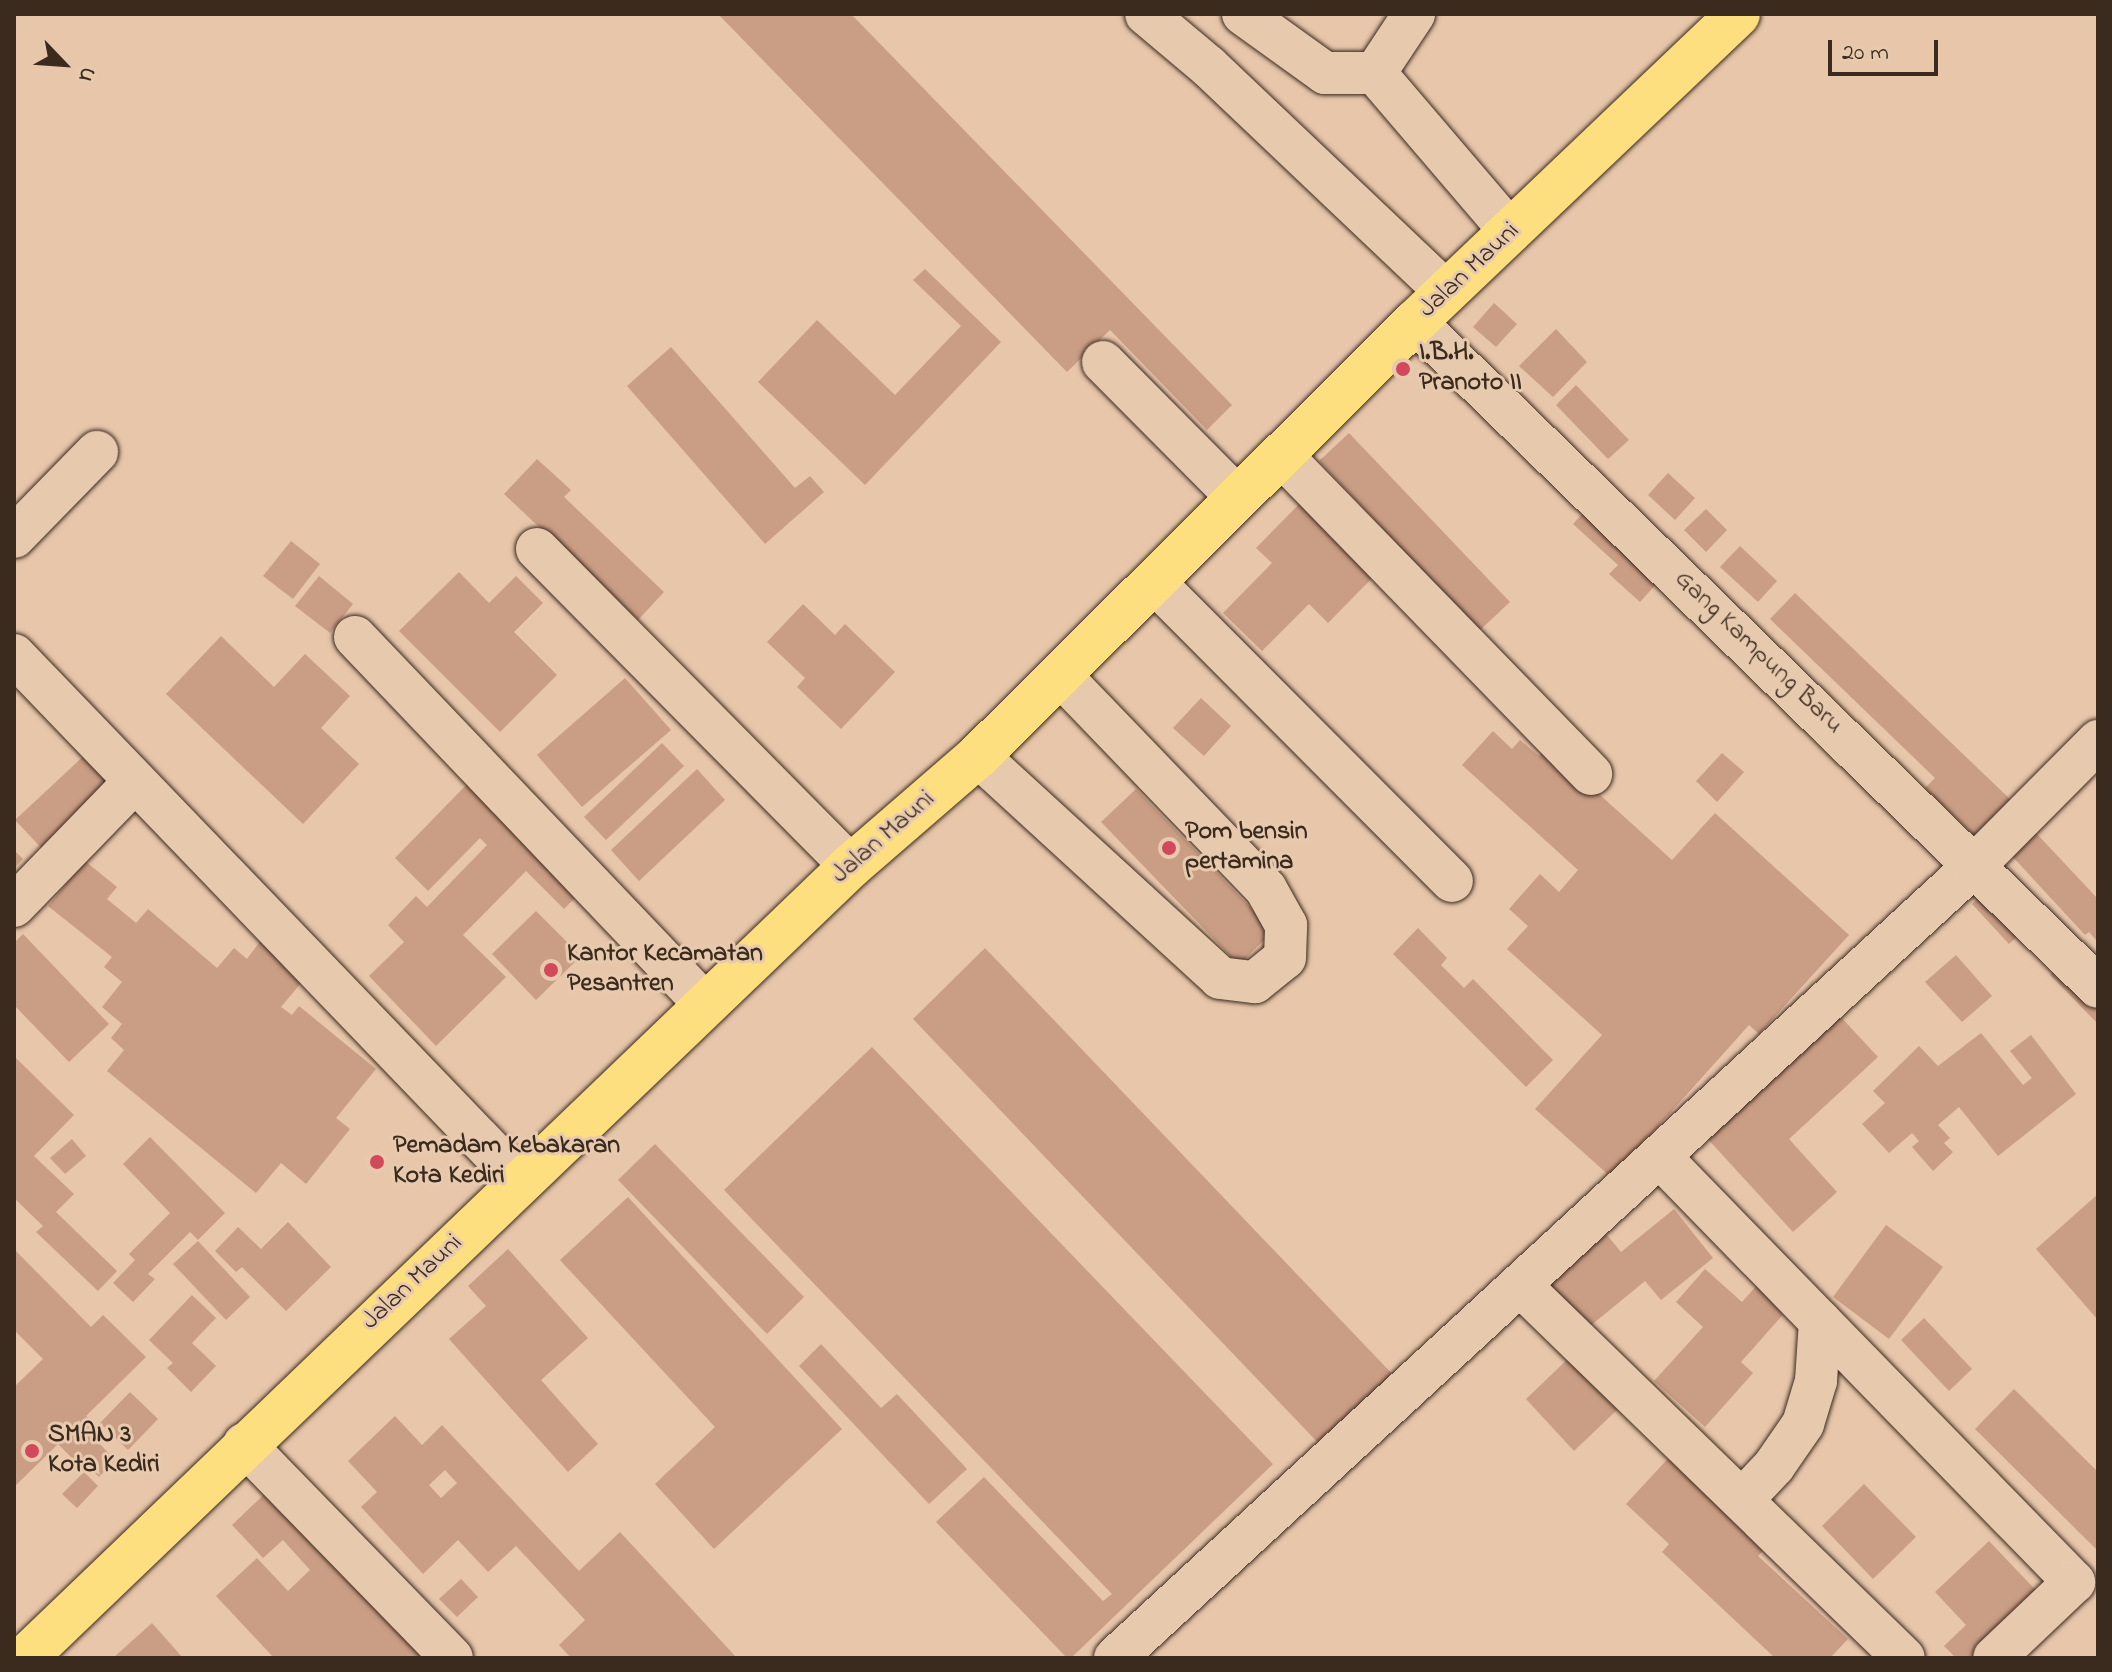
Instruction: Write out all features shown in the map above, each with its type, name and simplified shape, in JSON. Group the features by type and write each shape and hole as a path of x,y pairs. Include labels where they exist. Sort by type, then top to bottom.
{"main road":[{"name":"Jalan Mauni","path":"25,1658 244,1444 705,1004 851,866 978,756 1415,322 1738,14"}],"street":[{"path":"1146,14 1208,66 1446,292"},
{"path":"1243,14 1325,73 1375,73 1511,232"},
{"path":"1375,73 1414,14"},
{"name":"Gang Kampung Baru","path":"1415,322 2098,987"},
{"path":"1103,362 1237,497"},
{"path":"14,537 97,452"},
{"path":"1281,455 1591,774"},
{"path":"537,549 851,866"},
{"path":"1154,582 1452,881"},
{"path":"355,637 705,1004"},
{"path":"14,655 521,1182"},
{"path":"978,756 1220,978 1255,982 1285,958 1286,925 1266,889 1060,675"},
{"path":"1115,1658 1975,865 2098,741"},
{"path":"14,906 135,781"},
{"path":"1659,1156 2074,1582 1994,1658"},
{"path":"1520,1285 1904,1658"},
{"path":"1742,1500 1774,1466 1803,1424 1816,1381 1820,1321"},
{"path":"244,1444 452,1658"}],"building":[{"path":"718,14 851,14 1232,405 1207,430 1110,330 1067,372"},
{"path":"925,269 1001,342 865,485 758,382 817,320 895,395 961,326 913,280"},
{"path":"1494,303 1517,324 1496,347 1473,327"},
{"path":"1556,329 1587,362 1553,397 1519,366"},
{"path":"671,347 795,488 810,476 824,492 765,544 627,386"},
{"path":"1576,385 1629,440 1608,459 1556,405"},
{"path":"1349,433 1510,602 1479,631 1319,461"},
{"path":"537,459 571,490 564,497 664,592 638,620 504,494"},
{"path":"1668,473 1695,498 1675,520 1648,495"},
{"path":"1308,495 1382,568 1328,623 1309,604 1262,651 1223,613 1272,563 1256,548"},
{"path":"1594,501 1669,570 1640,602 1609,574 1618,565 1573,524"},
{"path":"1706,509 1727,530 1706,552 1684,530"},
{"path":"291,541 320,564 293,599 263,576"},
{"path":"1740,546 1777,581 1758,602 1720,567"},
{"path":"459,572 489,603 516,576 543,603 514,632 557,675 500,732 399,631"},
{"path":"319,576 353,604 330,633 295,606"},
{"path":"1795,593 2012,801 1977,838 1925,788 1935,778 1770,619"},
{"path":"803,604 835,635 845,624 895,672 841,729 797,687 805,678 767,642"},
{"path":"221,636 274,687 305,654 350,696 321,728 359,764 303,824 166,694"},
{"path":"625,678 671,730 582,807 537,755"},
{"path":"1201,698 1231,726 1204,756 1173,728"},
{"path":"1493,731 1512,749 1520,740 1539,756 1547,747 1672,860 1715,813 1849,935 1759,1034 1749,1025 1612,1178 1535,1109 1602,1035 1507,949 1528,926 1509,909 1540,874 1559,892 1578,870 1462,765"},
{"path":"662,743 684,766 606,840 584,817"},
{"path":"88,752 120,787 48,855 15,820"},
{"path":"1722,753 1744,772 1717,802 1696,781"},
{"path":"697,769 725,800 639,881 611,850"},
{"path":"473,778 585,888 564,909 526,871 463,935 506,977 436,1046 369,976 404,942 388,925 416,896 427,907 487,845 480,838 428,891 395,858"},
{"path":"1136,789 1273,931 1239,965 1101,822"},
{"path":"2036,833 2098,899 2098,942 2089,932 2085,935 2012,856"},
{"path":"14,850 23,859 14,868"},
{"path":"85,861 117,887 107,899 136,923 148,909 217,968 234,948 247,959 261,940 306,977 281,1007 292,1015 299,1006 376,1069 336,1118 350,1129 306,1184 281,1163 256,1193 107,1071 124,1050 111,1038 122,1024 102,1007 122,982 104,967 112,957 48,906"},
{"path":"1993,884 2030,925 2009,944 1972,904"},
{"path":"536,911 581,956 536,1000 492,954"},
{"path":"1418,928 1447,958 1441,965 1464,988 1473,979 1553,1060 1526,1087 1393,954"},
{"path":"23,934 109,1024 69,1062 14,1005 14,943"},
{"path":"985,948 1399,1381 1326,1451 913,1019"},
{"path":"1956,955 1992,996 1962,1022 1925,982"},
{"path":"2065,959 2098,992 2098,1024 2050,975"},
{"path":"1838,1014 1878,1057 1789,1139 1837,1192 1793,1232 1705,1136"},
{"path":"1981,1033 2023,1085 2032,1078 2010,1051 2031,1035 2076,1094 1998,1156 1959,1107 1938,1125 1950,1138 1944,1143 1953,1152 1933,1171 1912,1147 1919,1141 1912,1133 1889,1153 1862,1124 1885,1103 1873,1091 1919,1046 1938,1066"},
{"path":"872,1047 1273,1464 1071,1658 1067,1658 936,1522 984,1477 1103,1601 1112,1594 724,1190"},
{"path":"14,1056 74,1115 34,1156 74,1194 56,1212 117,1271 98,1291 36,1232 43,1226 14,1198"},
{"path":"150,1137 225,1213 198,1240 190,1232 148,1274 155,1279 133,1302 113,1283 135,1260 129,1254 170,1213 123,1164"},
{"path":"72,1139 86,1156 65,1174 50,1158"},
{"path":"655,1144 804,1297 767,1334 618,1180"},
{"path":"2098,1194 2098,1320 2036,1249"},
{"path":"628,1197 842,1429 714,1549 655,1484 715,1427 560,1260"},
{"path":"1674,1209 1713,1258 1661,1300 1645,1281 1583,1332 1541,1281 1603,1230 1621,1252"},
{"path":"288,1222 331,1267 286,1311 242,1267 236,1272 215,1251 238,1227 261,1249"},
{"path":"1886,1225 1943,1267 1889,1339 1833,1297"},
{"path":"198,1241 250,1297 226,1320 173,1264"},
{"path":"14,1249 91,1327 103,1315 146,1357 86,1416 103,1432 96,1440 115,1460 99,1477 79,1457 75,1461 58,1444 14,1487 14,1387 43,1359 14,1330"},
{"path":"508,1249 588,1338 541,1380 598,1444 568,1472 449,1339 486,1306 468,1286"},
{"path":"1705,1269 1742,1302 1759,1283 1788,1309 1741,1362 1753,1373 1705,1427 1654,1381 1703,1327 1676,1302"},
{"path":"192,1295 216,1318 192,1343 216,1366 191,1392 167,1368 173,1363 149,1340"},
{"path":"1924,1318 1972,1369 1949,1391 1901,1340"},
{"path":"821,1344 881,1408 897,1394 967,1469 929,1504 799,1366"},
{"path":"1571,1356 1619,1408 1574,1451 1526,1399"},
{"path":"2014,1389 2098,1472 2098,1551 1975,1429"},
{"path":"130,1392 158,1419 128,1450 100,1423"},
{"path":"395,1416 422,1445 442,1425 579,1571 620,1532 737,1658 571,1658 559,1645 585,1620 516,1546 488,1572 458,1540 423,1574 361,1507 377,1492 348,1461","holes":["445,1470 457,1483 441,1498 429,1485"]},
{"path":"1675,1451 1772,1541 1758,1556 1848,1639 1830,1658 1775,1658 1662,1552 1669,1544 1626,1504"},
{"path":"84,1472 98,1486 77,1508 62,1494"},
{"path":"278,1481 445,1658 274,1658 216,1596 257,1558 288,1591 310,1570 283,1540 263,1558 232,1525"},
{"path":"1864,1484 1916,1537 1873,1579 1822,1526"},
{"path":"1989,1541 2047,1602 1989,1658 1956,1658 1944,1646 1966,1625 1935,1592"},
{"path":"461,1579 478,1597 457,1617 439,1599"},
{"path":"152,1623 183,1658 113,1658"}],"place":[{"name":"I.B.H. Pranoto II","path":"1403,369"},
{"name":"Pom bensin pertamina","path":"1169,848"},
{"name":"Kantor Kecamatan Pesantren","path":"551,970"},
{"name":"Pemadam Kebakaran Kota Kediri","path":"377,1162"},
{"name":"SMAN 3 Kota Kediri","path":"32,1451"}]}
